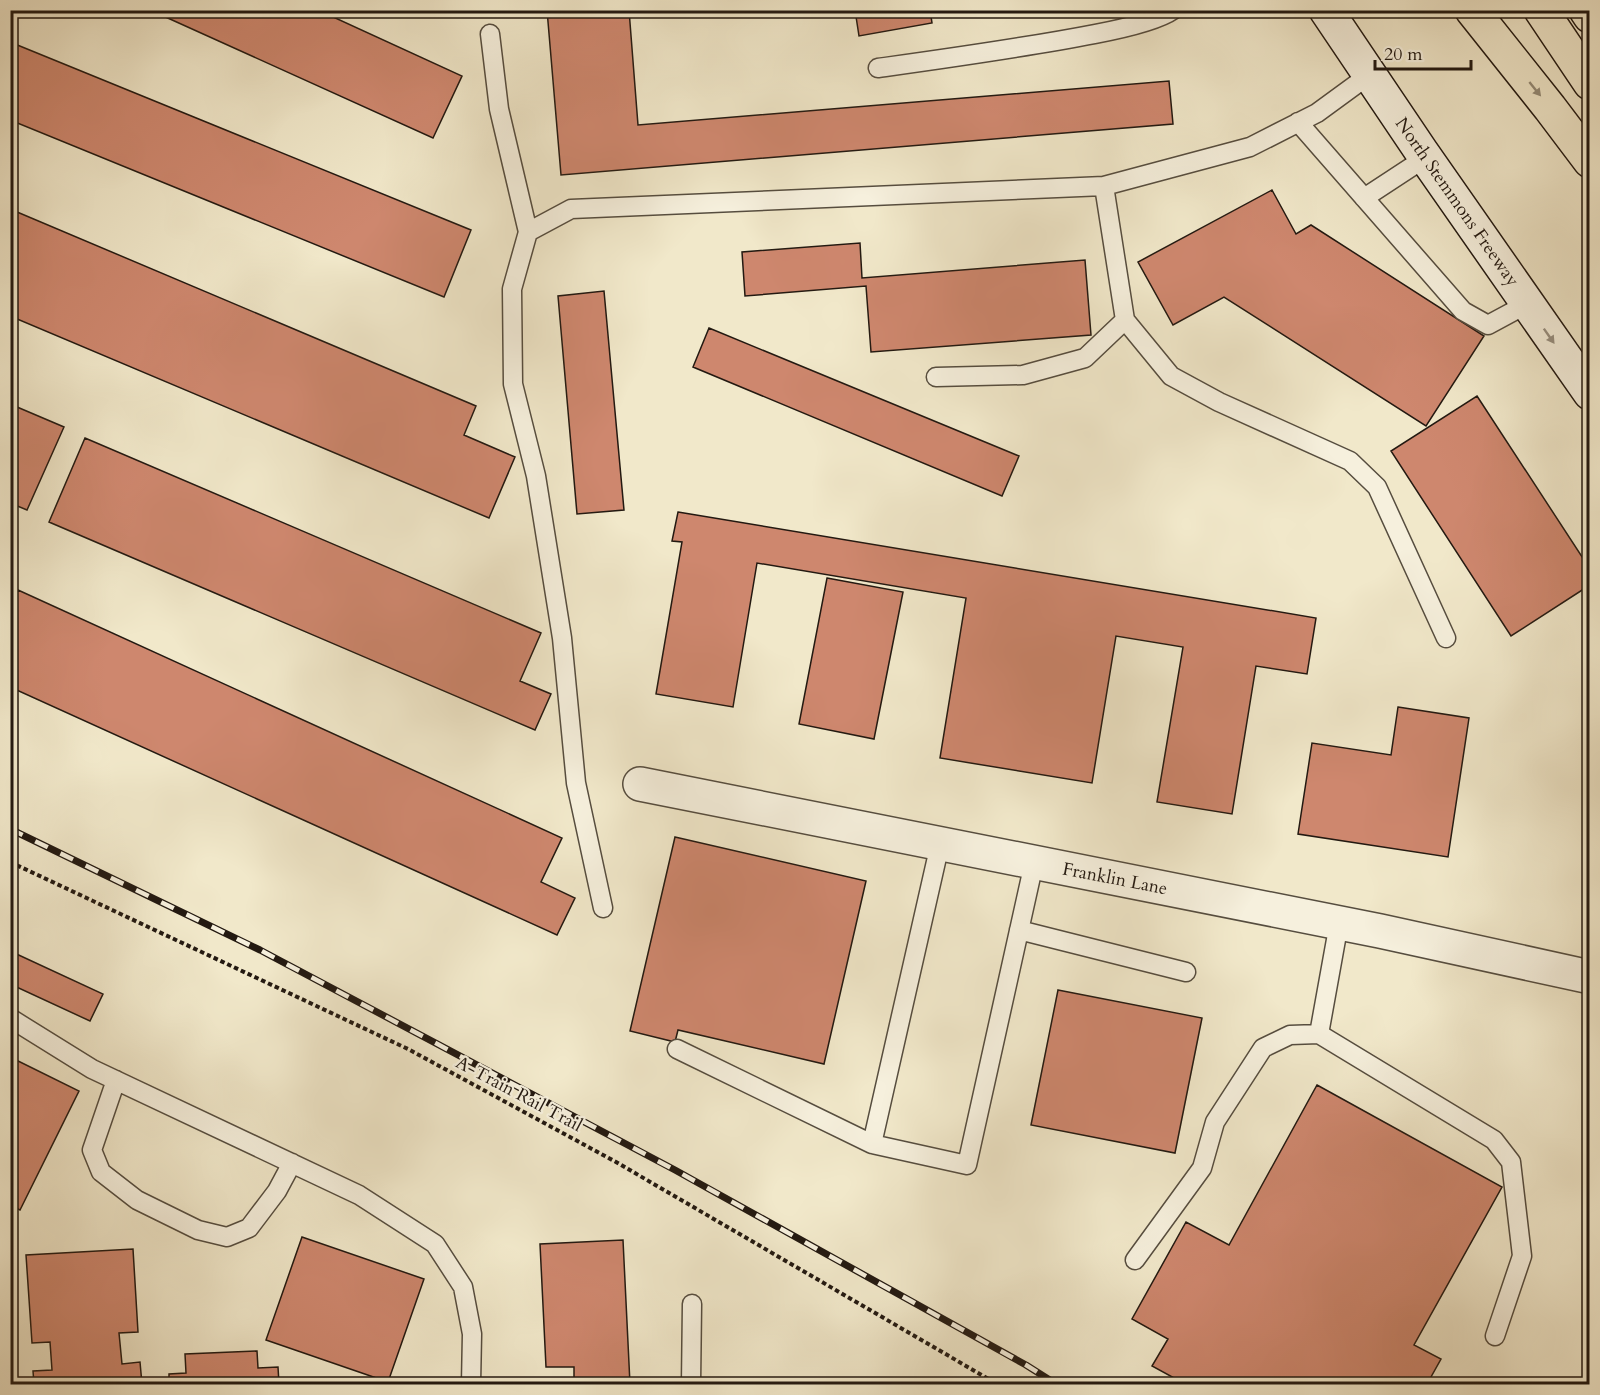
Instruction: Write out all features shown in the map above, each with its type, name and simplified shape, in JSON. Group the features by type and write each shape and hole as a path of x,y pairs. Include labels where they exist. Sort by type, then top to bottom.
{"highway":[{"path":"1472,10 1590,161"},
{"path":"1541,10 1590,83"},
{"path":"1586,10 1590,16"}],"street":[{"name":"North Stemmons Freeway","path":"1326,10 1425,158 1590,393"},
{"name":"Franklin Lane","path":"640,784 1339,923 1590,977"}],"lane":[{"path":"878,68 1010,50 1120,29 1173,10"},
{"path":"490,34 499,109 528,232 512,289 513,384 536,476 562,639 576,783 603,908"},
{"path":"528,232 571,209 1104,186 1250,147 1317,113 1369,75"},
{"path":"1298,122 1463,311 1488,326 1527,304"},
{"path":"1364,198 1425,158"},
{"path":"1104,186 1125,320 1171,376 1219,402 1350,461 1377,487 1446,638"},
{"path":"936,377 1023,375 1085,358 1125,320"},
{"path":"872,1144 940,844"},
{"path":"677,1049 872,1144 967,1165 1034,863"},
{"path":"1319,1034 1339,923"},
{"path":"1019,930 1186,972"},
{"path":"10,1018 92,1069 359,1195 435,1244 463,1287 472,1335 471,1384"},
{"path":"1136,1260 1202,1168 1215,1122 1263,1048 1290,1035 1319,1034 1494,1140 1511,1162 1522,1256 1495,1336"},
{"path":"116,1080 92,1150 101,1172 137,1200 198,1230 226,1237 249,1228 277,1191 292,1163"},
{"path":"691,1384 692,1304"}],"path":[{"name":"A-Train Rail Trail","path":"10,862 408,1049 616,1162 997,1384"}],"building":[{"path":"150,10 318,10 462,76 433,138"},
{"path":"547,10 629,10 638,125 1169,81 1173,124 561,175"},
{"path":"855,10 930,10 932,23 859,36"},
{"path":"10,42 471,230 444,297 10,120"},
{"path":"1272,190 1296,234 1311,225 1484,336 1426,426 1224,297 1173,325 1138,262"},
{"path":"10,209 476,406 464,435 515,457 489,518 10,316"},
{"path":"860,243 862,278 1085,260 1091,335 871,352 866,286 745,296 742,252"},
{"path":"604,291 624,510 577,514 558,296"},
{"path":"709,328 1019,456 1002,496 693,367"},
{"path":"1477,396 1590,569 1590,585 1511,636 1391,451"},
{"path":"10,404 64,427 27,510 10,503"},
{"path":"85,438 541,633 520,681 551,694 535,730 49,522"},
{"path":"678,512 1316,618 1307,674 1256,666 1232,814 1157,802 1183,647 1116,636 1092,783 940,758 966,598 757,563 733,707 656,694 682,542 672,541"},
{"path":"827,578 903,592 874,739 799,724"},
{"path":"18,590 562,838 541,882 575,898 557,935 10,687 10,606"},
{"path":"1398,707 1469,718 1448,857 1298,834 1312,743 1391,755"},
{"path":"675,837 866,881 824,1064 678,1030 675,1042 630,1031"},
{"path":"10,951 103,994 90,1021 10,984"},
{"path":"1058,990 1202,1018 1175,1153 1031,1125"},
{"path":"10,1057 79,1091 20,1210 10,1205"},
{"path":"1317,1085 1502,1187 1414,1345 1441,1359 1427,1384 1185,1384 1152,1366 1168,1339 1132,1319 1186,1222 1229,1245"},
{"path":"302,1237 424,1279 388,1382 266,1340"},
{"path":"623,1240 630,1384 574,1384 574,1367 546,1367 540,1244"},
{"path":"133,1249 138,1332 119,1333 122,1364 140,1362 142,1384 34,1384 33,1371 52,1370 50,1342 32,1343 26,1255"},
{"path":"257,1351 258,1368 278,1367 279,1384 169,1384 169,1374 186,1373 185,1354"}],"railway":[{"path":"10,829 260,950 675,1170 1026,1365 1056,1384"}]}
